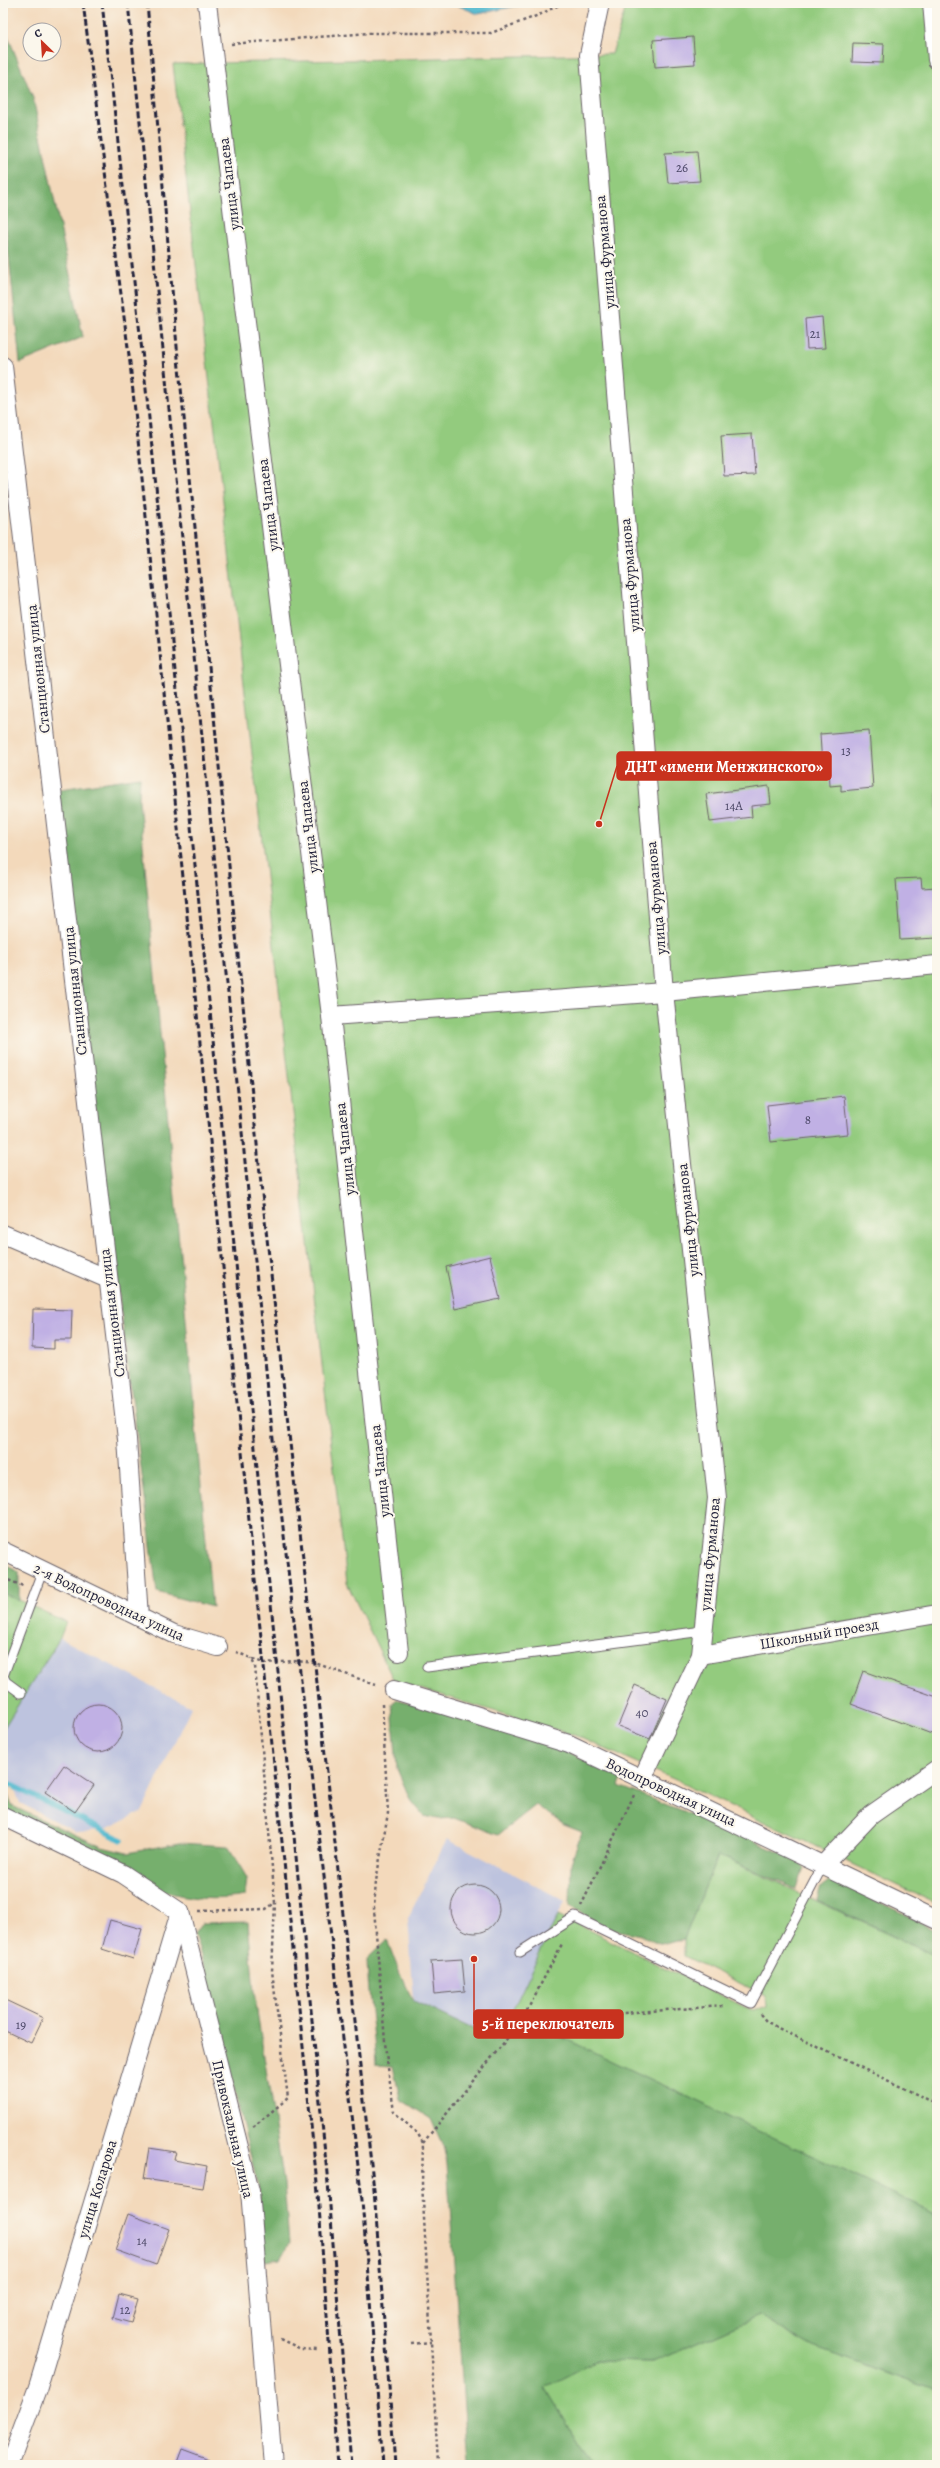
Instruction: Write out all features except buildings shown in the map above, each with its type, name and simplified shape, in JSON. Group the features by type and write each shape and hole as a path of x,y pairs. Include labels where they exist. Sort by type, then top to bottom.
{"street":[{"name":"улица Чапаева","path":"207,3 331,1016 399,1652"},
{"name":"улица Фурманова","path":"600,3 589,55 664,992 717,1498 701,1655 642,1779"},
{"path":"932,3 937,60"},
{"name":"Станционная улица","path":"3,366 7,434 127,1439 140,1617"},
{"path":"331,1016 664,992 937,965"},
{"path":"3,1234 108,1279"},
{"name":"2-я Водопроводная улица","path":"3,1551 42,1572 174,1634 218,1647"},
{"name":"Школьный проезд","path":"701,1655 937,1614"},
{"name":"Водопроводная улица","path":"385,1693 569,1744 937,1920"},
{"path":"824,1865 871,1815 937,1769"},
{"path":"3,1816 123,1874 180,1912"},
{"name":"Привокзальная улица","path":"180,1912 250,2191 273,2465"},
{"name":"улица Коларова","path":"9,2465 38,2387 180,1912"}],"lane":[{"path":"21,1693 6,1682 3,1676 42,1572"},
{"path":"427,1667 704,1631"},
{"path":"520,1952 575,1917 751,2003 824,1865"}],"path":[{"path":"212,46 369,33 491,33 539,15 563,3"},
{"path":"3,1578 35,1590"},
{"path":"218,1647 251,1657 263,1663 297,1661 315,1663 385,1693 388,1813 376,1881 374,1909 386,2053 394,2112 418,2134 423,2143 422,2183 438,2465"},
{"path":"237,2137 252,2128 288,2098 272,1971 275,1903 255,1666 251,1657"},
{"path":"423,2143 522,2020 575,1917 642,1779"},
{"path":"180,1912 266,1909 275,1903"},
{"path":"522,2020 751,2003 766,2021 778,2028 937,2104"},
{"path":"411,2344 431,2342"},
{"path":"302,2349 317,2350"}],"shaded area":[{"path":"60,1638 191,1707 142,1812 104,1830 76,1832 20,1803 3,1758 3,1729"},
{"path":"447,1839 565,1901 498,2041 414,2001 408,1918"}],"green space":[{"path":"627,3 937,3 937,1904 678,1781 574,1735 394,1681 347,1583 173,64 612,54"},
{"path":"3,24 33,98 83,337 20,363 3,198"},
{"path":"140,777 139,800 212,1607 157,1592 54,790"},
{"path":"3,1564 19,1572 19,1601 3,1593"},
{"path":"3,1593 66,1622 60,1638 3,1729"},
{"path":"397,1699 570,1753 623,1775 619,1786 723,1827 800,1862 805,1868 796,1889 718,1855 684,1939 666,1944 654,1942 642,1935 610,1929 570,1906 571,1863 582,1832 564,1825 536,1805 498,1835 454,1818 438,1819 424,1816 410,1799 397,1769 392,1704"},
{"path":"3,1782 12,1806 102,1847 127,1853 180,1843 228,1846 247,1878 245,1896 213,1899 192,1897 161,1890 3,1809"},
{"path":"718,1855 937,1957 937,2215 551,2032 498,2041 558,1915 753,2011 767,2006 766,1996 684,1956 684,1939"},
{"path":"829,1881 838,1882 937,1930 937,1957 817,1900 821,1887"},
{"path":"248,1922 254,1992 284,2184 289,2243 280,2259 265,2261 259,2190 201,1956 194,1934 202,1923"},
{"path":"387,1940 400,1974 414,2001 498,2041 530,2028 551,2032 937,2215 937,2391 813,2347 759,2316 653,2362 596,2361 545,2387 576,2439 596,2465 468,2465 447,2163 443,2146 431,2119 400,2099 393,2066 376,2065 367,1959"},
{"path":"759,2316 813,2347 937,2391 937,2465 596,2465 576,2439 545,2387 596,2361 653,2362"}],"water":[{"path":"452,3 531,3 478,14"}],"waterway":[{"path":"3,1781 122,1840"}],"railway":[{"path":"83,3 130,363 145,507 318,2193 338,2465"},
{"path":"102,3 143,360 277,1662 329,2194 351,2465"},
{"path":"128,3 275,1459 362,2200 383,2465"},
{"path":"147,3 178,358 262,1194 374,2190 395,2465"}],"place":[{"name":"ДНТ «имени Менжинского»","path":"599,824"},
{"name":"5-й переключатель","path":"474,1959"}]}
